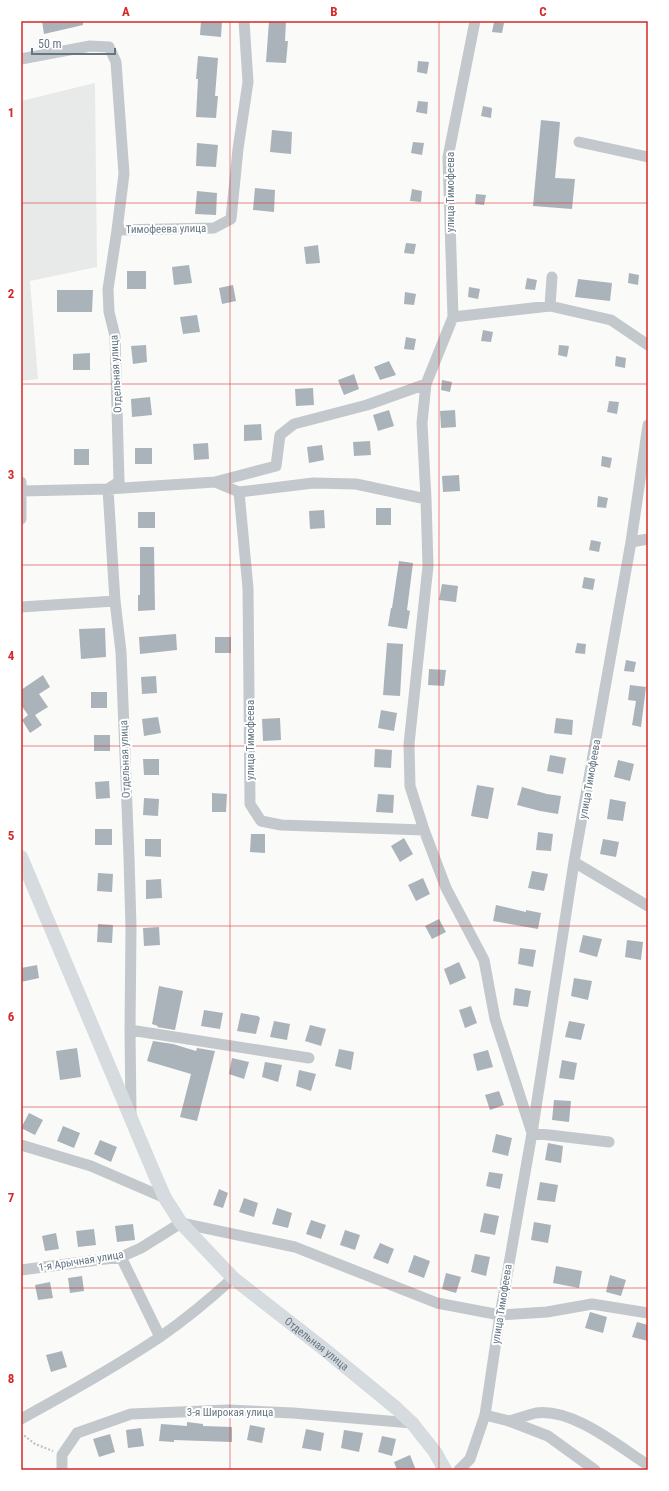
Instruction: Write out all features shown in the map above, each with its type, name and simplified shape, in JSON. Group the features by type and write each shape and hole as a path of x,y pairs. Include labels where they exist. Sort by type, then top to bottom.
{"main road":[{"name":"Отдельная улица","path":"21,857 166,1198 181,1223 234,1278 396,1408 412,1423 435,1452 445,1470"}],"street":[{"name":"Тимофеева улица","path":"21,59 90,46 109,47 116,62 124,174 117,230 214,228 231,219 238,148 248,82 244,21"},
{"name":"улица Тимофеева","path":"475,21 448,157 453,317 426,384 422,423 428,566 409,744 410,786 424,830 446,888 484,960 495,1019 532,1133"},
{"path":"579,142 648,157"},
{"name":"Отдельная улица","path":"117,230 108,289 109,312 116,336 119,482 108,489 115,601 121,652 129,858 131,927 131,1115"},
{"path":"550,306 552,277"},
{"path":"453,317 550,306 611,320 648,346"},
{"path":"21,519 21,488 108,489 215,482 276,466 280,435 294,424 366,404 426,384"},
{"name":"улица Тимофеева","path":"459,1470 470,1459 485,1415 500,1315 532,1133 574,862 631,542 648,425"},
{"path":"215,482 239,492 313,483 356,484 426,499"},
{"name":"улица Тимофеева","path":"239,492 248,588 250,804 262,822 281,825 424,830"},
{"path":"631,542 648,539"},
{"path":"21,607 115,601"},
{"path":"574,862 648,906"},
{"path":"130,1030 309,1058"},
{"path":"532,1133 609,1142"},
{"path":"21,1145 91,1166 166,1198"},
{"path":"181,1223 295,1247 436,1303 500,1315 547,1312 592,1304 648,1314"},
{"name":"1-я Арычная улица","path":"21,1270 121,1257 140,1248 181,1223"},
{"path":"121,1257 160,1337"},
{"path":"21,1419 112,1368 160,1337 198,1309 234,1278"},
{"name":"3-я Широкая улица","path":"62,1455 77,1433 131,1414 228,1410 293,1413 412,1423"},
{"path":"509,1421 535,1414 551,1414 574,1419 648,1465"},
{"path":"485,1415 509,1421 548,1436 594,1470"},
{"path":"62,1455 62,1470"}],"path":[{"path":"21,1433 35,1444 62,1455"}],"shaded area":[{"path":"95,83 97,267 30,281 38,379 21,381 21,101"}],"building":[{"path":"42,21 83,21 83,25 44,34"},
{"path":"201,21 222,21 221,37 200,35"},
{"path":"269,21 286,21 285,41 288,41 286,63 266,62"},
{"path":"494,22 504,23 502,33 492,32"},
{"path":"198,56 218,58 215,96 218,96 216,118 196,117 198,79 196,79"},
{"path":"418,61 429,62 427,74 417,72"},
{"path":"418,101 428,102 427,114 416,112"},
{"path":"483,106 492,108 491,118 481,116"},
{"path":"541,120 560,122 555,178 575,179 572,209 533,206"},
{"path":"272,130 292,132 291,154 270,152"},
{"path":"413,142 424,143 422,155 411,153"},
{"path":"197,143 218,145 216,167 196,166"},
{"path":"255,188 275,190 274,212 253,210"},
{"path":"412,189 422,191 421,202 410,201"},
{"path":"197,191 217,193 216,215 195,214"},
{"path":"476,194 486,195 484,205 475,204"},
{"path":"406,243 416,244 414,254 404,253"},
{"path":"318,245 320,263 306,264 304,247"},
{"path":"189,265 192,283 174,285 172,267"},
{"path":"127,271 146,271 146,289 127,289"},
{"path":"629,273 639,275 638,285 628,283"},
{"path":"527,278 537,280 535,290 525,289"},
{"path":"578,279 612,283 610,301 575,297"},
{"path":"233,285 236,301 222,304 219,288"},
{"path":"469,287 480,289 478,299 468,297"},
{"path":"57,290 93,290 92,312 57,312"},
{"path":"405,292 416,294 414,305 404,304"},
{"path":"197,315 200,332 183,334 180,317"},
{"path":"483,330 493,332 491,342 481,341"},
{"path":"406,337 416,339 414,350 404,349"},
{"path":"146,345 147,362 133,364 131,346"},
{"path":"559,345 569,346 567,357 558,355"},
{"path":"90,353 90,370 73,370 73,354"},
{"path":"616,356 626,358 625,368 615,366"},
{"path":"389,361 396,375 380,380 374,367"},
{"path":"354,374 359,389 344,395 338,380"},
{"path":"442,380 452,382 450,392 441,390"},
{"path":"313,388 314,405 296,406 295,389"},
{"path":"150,397 152,415 132,417 131,399"},
{"path":"609,401 619,402 617,414 607,412"},
{"path":"389,410 394,426 378,431 373,415"},
{"path":"455,410 456,427 441,428 440,411"},
{"path":"261,424 262,440 244,441 244,425"},
{"path":"370,441 371,455 354,456 353,442"},
{"path":"208,443 209,459 194,460 193,444"},
{"path":"322,445 324,460 309,463 307,447"},
{"path":"135,448 152,448 152,464 135,464"},
{"path":"74,449 89,449 89,465 74,465"},
{"path":"602,456 612,458 610,468 601,466"},
{"path":"459,475 460,491 443,492 442,476"},
{"path":"598,496 608,498 606,508 597,507"},
{"path":"376,508 391,508 391,525 376,525"},
{"path":"324,510 325,528 310,529 309,511"},
{"path":"138,512 155,512 155,528 138,528"},
{"path":"591,540 601,542 599,552 589,550"},
{"path":"140,547 154,547 155,610 138,611 138,595 140,595"},
{"path":"399,561 413,563 407,610 410,611 407,629 388,626"},
{"path":"584,577 595,579 593,590 582,588"},
{"path":"442,584 458,586 456,602 439,600"},
{"path":"105,628 106,657 81,659 79,629"},
{"path":"176,634 177,650 140,654 139,637"},
{"path":"215,637 231,637 231,653 215,653"},
{"path":"387,643 403,644 400,696 383,695"},
{"path":"577,643 586,644 585,654 575,653"},
{"path":"626,660 636,662 634,672 624,671"},
{"path":"429,669 446,670 444,686 428,685"},
{"path":"43,675 50,687 39,694 48,707 35,715 42,725 30,733 22,720 28,715 21,705 21,690"},
{"path":"156,676 157,693 142,694 141,677"},
{"path":"630,685 646,687 641,727 632,725 636,701 628,700"},
{"path":"91,692 107,692 107,708 91,708"},
{"path":"381,710 397,713 394,731 378,728"},
{"path":"158,717 161,733 144,736 142,719"},
{"path":"280,718 281,740 263,741 262,719"},
{"path":"556,718 573,720 572,735 554,733"},
{"path":"94,735 110,735 110,751 94,751"},
{"path":"375,749 392,750 391,768 374,767"},
{"path":"550,755 566,758 563,774 547,771"},
{"path":"143,759 159,759 159,775 144,775"},
{"path":"618,760 634,764 630,781 614,777"},
{"path":"109,781 110,798 96,799 95,782"},
{"path":"477,785 494,788 488,819 471,816"},
{"path":"522,787 561,796 558,814 517,805"},
{"path":"212,793 227,794 226,812 212,812"},
{"path":"378,794 394,795 393,813 376,812"},
{"path":"144,798 159,799 158,816 143,815"},
{"path":"610,799 626,802 623,821 607,819"},
{"path":"95,829 112,829 112,845 95,845"},
{"path":"538,832 553,834 551,851 536,850"},
{"path":"251,834 265,834 265,853 250,852"},
{"path":"404,838 413,854 400,862 391,846"},
{"path":"145,839 161,839 161,857 145,856"},
{"path":"603,839 619,842 616,857 600,854"},
{"path":"532,871 548,874 544,891 528,888"},
{"path":"98,873 113,874 112,892 97,891"},
{"path":"423,878 430,894 416,901 408,885"},
{"path":"161,879 162,898 146,899 146,880"},
{"path":"496,905 526,912 526,910 541,913 538,929 493,921"},
{"path":"439,919 446,932 432,939 425,926"},
{"path":"98,924 113,925 112,943 97,942"},
{"path":"159,927 160,945 144,946 143,928"},
{"path":"583,935 602,939 597,957 579,952"},
{"path":"627,940 643,942 641,960 625,957"},
{"path":"520,948 536,950 533,967 518,964"},
{"path":"459,962 466,978 450,985 444,969"},
{"path":"37,965 39,978 21,982 21,968"},
{"path":"574,978 592,981 588,1000 571,996"},
{"path":"159,986 183,991 175,1030 157,1027 158,1026 152,1024"},
{"path":"515,988 531,991 528,1007 513,1005"},
{"path":"471,1006 477,1023 465,1028 459,1010"},
{"path":"204,1010 223,1013 220,1029 201,1026"},
{"path":"241,1013 258,1016 260,1018 256,1034 237,1031"},
{"path":"274,1021 290,1024 287,1040 270,1037"},
{"path":"569,1021 585,1024 581,1040 565,1037"},
{"path":"310,1025 326,1029 321,1046 305,1041"},
{"path":"153,1041 173,1044 196,1051 197,1048 215,1051 197,1121 180,1117 191,1074 147,1061"},
{"path":"77,1048 81,1077 60,1080 56,1051"},
{"path":"339,1049 354,1052 351,1070 335,1066"},
{"path":"488,1050 493,1067 477,1071 473,1054"},
{"path":"232,1058 249,1062 244,1079 229,1074"},
{"path":"562,1060 577,1063 574,1080 559,1078"},
{"path":"265,1062 282,1065 278,1082 262,1077"},
{"path":"299,1070 316,1074 311,1091 296,1086"},
{"path":"499,1091 504,1105 490,1110 485,1095"},
{"path":"554,1100 571,1101 569,1122 552,1120"},
{"path":"29,1113 43,1120 35,1135 21,1128"},
{"path":"63,1126 80,1133 74,1148 57,1141"},
{"path":"496,1134 512,1138 508,1156 492,1152"},
{"path":"100,1140 117,1147 111,1162 94,1154"},
{"path":"548,1143 563,1146 561,1163 545,1160"},
{"path":"489,1172 503,1174 500,1189 486,1186"},
{"path":"540,1182 558,1185 555,1202 537,1200"},
{"path":"219,1189 228,1193 223,1208 213,1205"},
{"path":"244,1198 258,1203 254,1217 239,1212"},
{"path":"277,1208 292,1213 288,1228 272,1224"},
{"path":"484,1213 499,1216 495,1235 480,1232"},
{"path":"311,1220 326,1225 321,1239 306,1234"},
{"path":"534,1222 551,1225 548,1243 531,1240"},
{"path":"133,1224 135,1240 117,1242 115,1226"},
{"path":"94,1229 96,1245 78,1247 76,1231"},
{"path":"345,1230 360,1235 355,1250 340,1245"},
{"path":"56,1233 59,1249 45,1251 42,1236"},
{"path":"380,1243 394,1249 388,1264 373,1258"},
{"path":"475,1254 490,1257 486,1276 471,1272"},
{"path":"414,1255 430,1261 424,1278 408,1272"},
{"path":"556,1266 582,1271 579,1288 553,1283"},
{"path":"446,1273 461,1277 456,1293 442,1289"},
{"path":"610,1275 626,1280 621,1296 606,1292"},
{"path":"82,1276 84,1291 70,1293 68,1278"},
{"path":"50,1282 53,1298 38,1300 35,1285"},
{"path":"590,1312 607,1317 603,1333 585,1328"},
{"path":"637,1322 648,1325 648,1341 632,1337"},
{"path":"62,1351 67,1367 51,1372 46,1355"},
{"path":"187,1422 203,1424 203,1426 232,1427 232,1442 174,1440 174,1442 159,1441 161,1424 187,1426"},
{"path":"250,1425 265,1428 262,1443 247,1440"},
{"path":"141,1428 144,1446 128,1448 126,1430"},
{"path":"306,1429 324,1433 321,1451 302,1448"},
{"path":"344,1430 363,1433 359,1452 341,1448"},
{"path":"110,1434 115,1452 99,1457 93,1439"},
{"path":"382,1436 396,1439 392,1456 378,1452"},
{"path":"410,1455 416,1470 397,1470 394,1462"}]}
